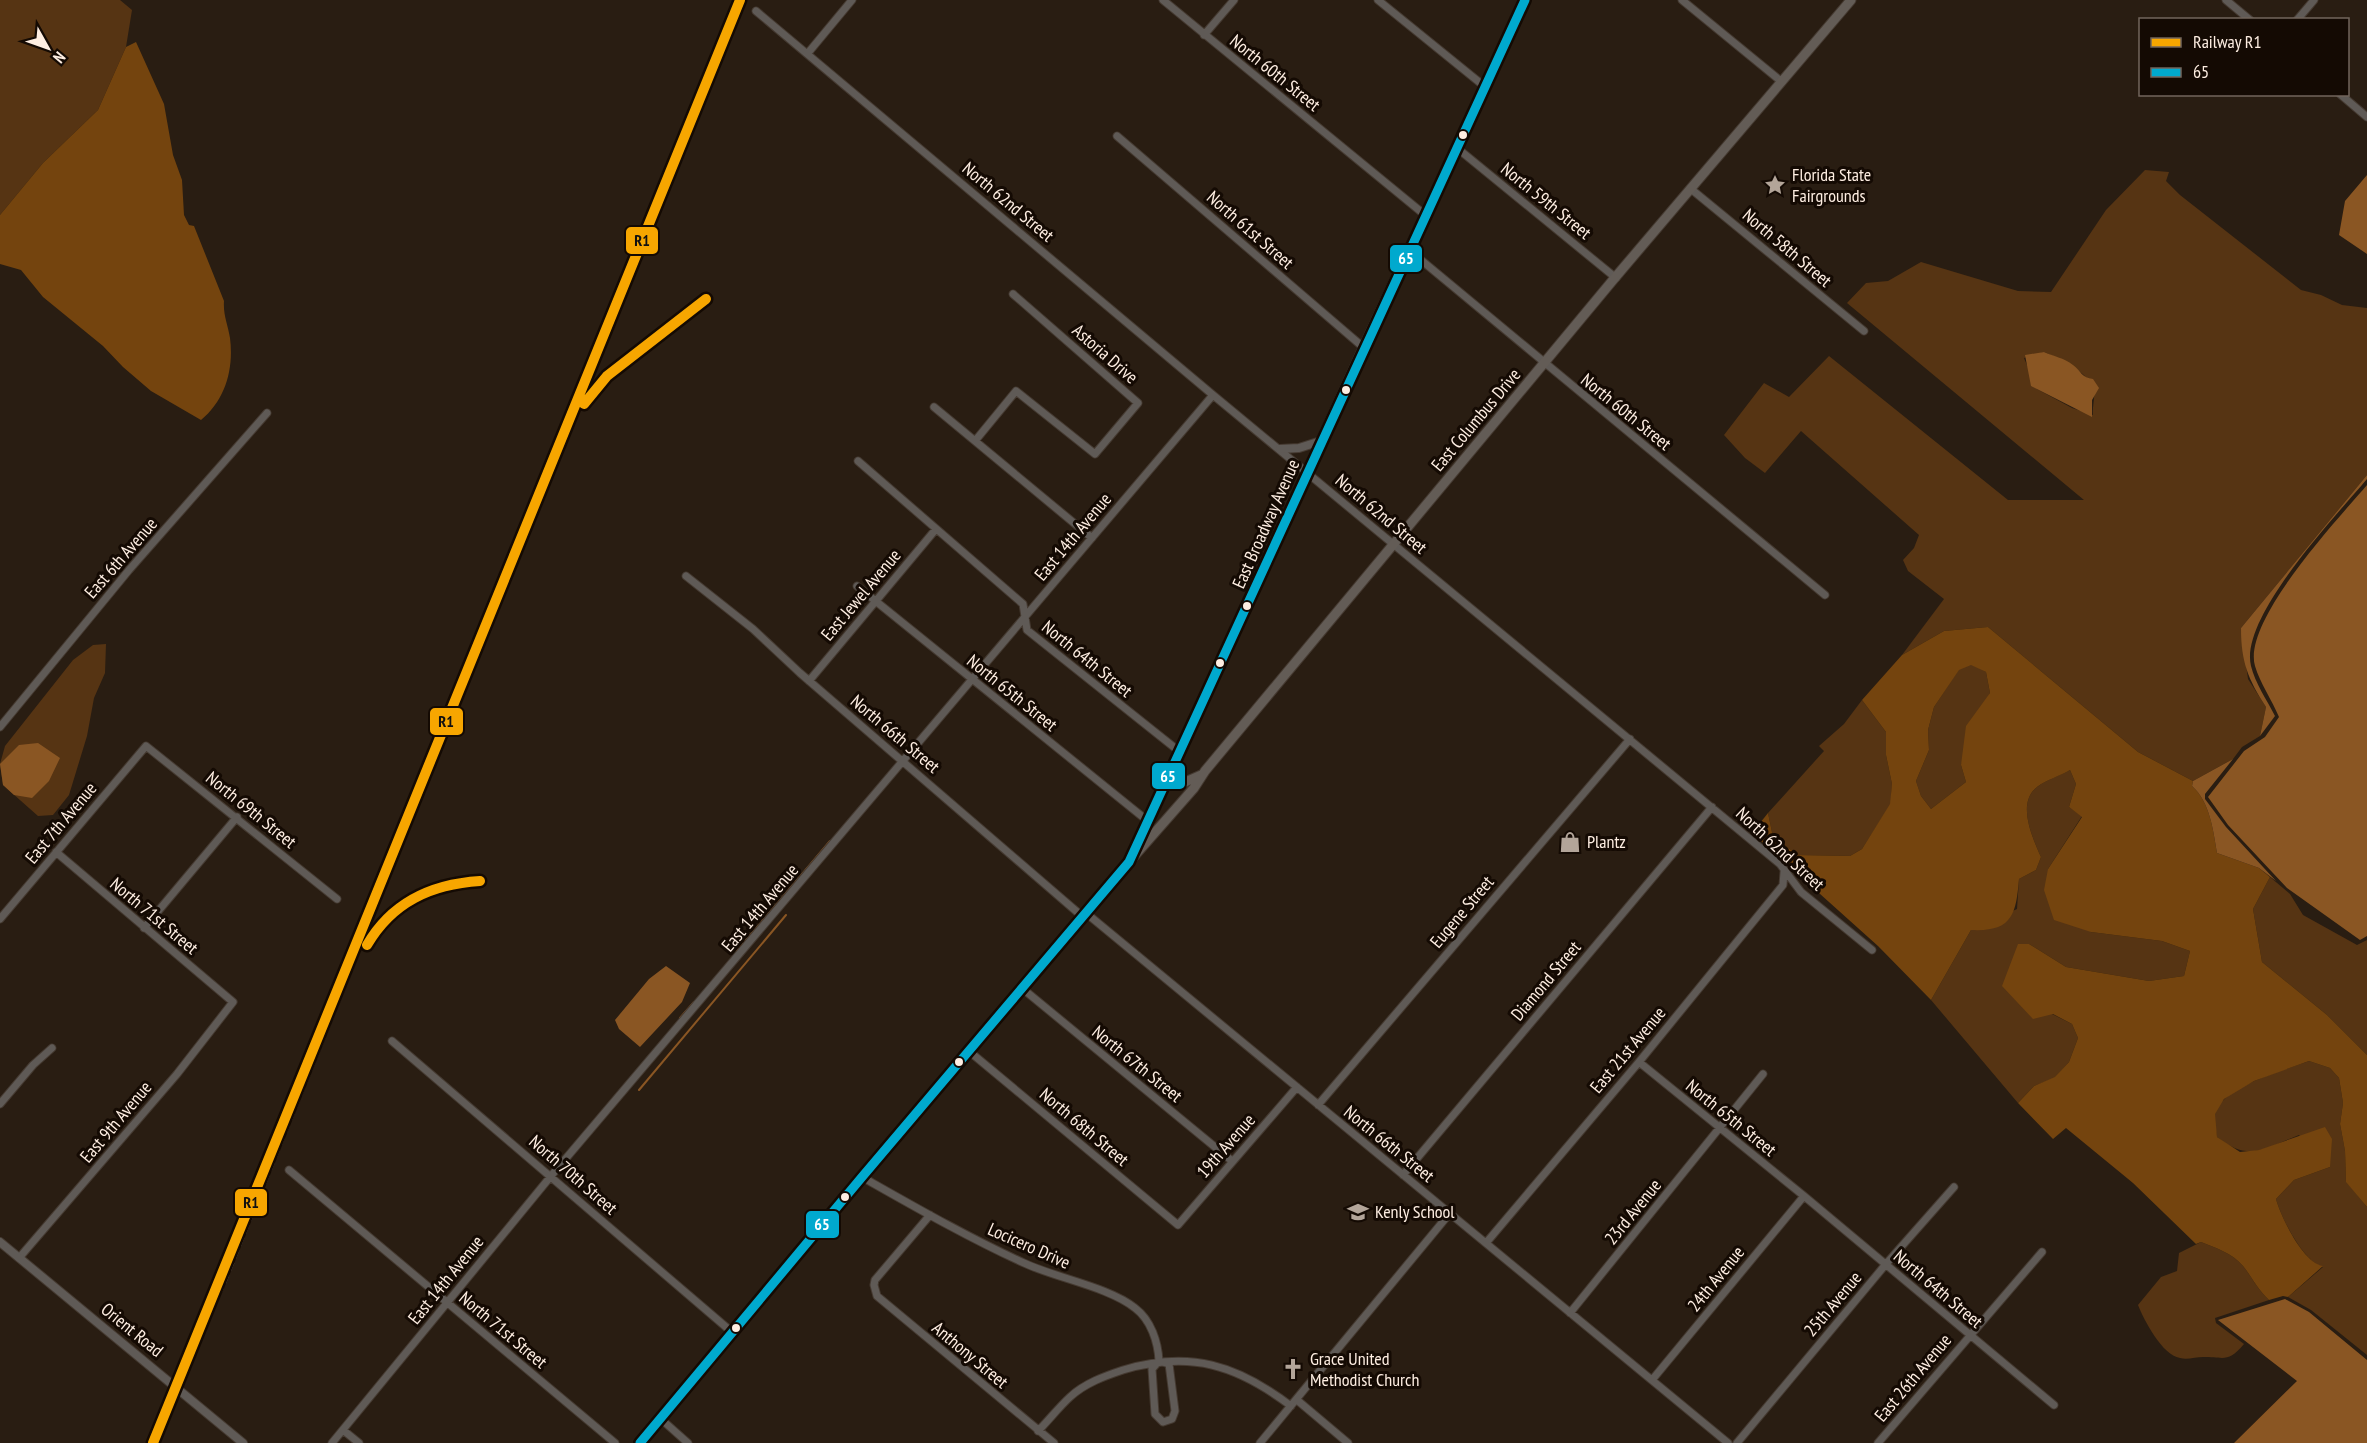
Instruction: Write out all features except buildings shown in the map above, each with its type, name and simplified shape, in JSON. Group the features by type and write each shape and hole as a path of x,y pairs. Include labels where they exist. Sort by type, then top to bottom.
{"main road":[{"name":"East Columbus Drive","path":"1129,862 1170,817 1205,771 1394,544 1851,0"},
{"path":"1168,778 1183,783 1205,771"},
{"name":"East Broadway Avenue","path":"640,1443 1129,862 1168,778"},
{"path":"1149,822 1162,821 1170,817"}],"street":[{"path":"808,53 852,0"},
{"name":"North 60th Street","path":"1163,0 1425,215"},
{"path":"1204,35 1234,0"},
{"path":"1378,0 1484,86"},
{"name":"East Broadway Avenue","path":"1168,778 1525,0"},
{"path":"1682,0 1782,82"},
{"path":"2226,0 2248,18"},
{"path":"2299,18 2314,0"},
{"name":"North 62nd Street","path":"756,11 1213,395 1780,864 1801,892 1872,950"},
{"path":"2342,96 2367,117"},
{"name":"North 61st Street","path":"1117,136 1364,347"},
{"name":"North 59th Street","path":"1457,148 1616,278"},
{"name":"North 58th Street","path":"1691,189 1864,331"},
{"name":"North 60th Street","path":"1409,250 1544,365 1825,595"},
{"name":"Astoria Drive","path":"975,441 1016,391 1095,454 1138,402 1013,294"},
{"name":"East 14th Avenue","path":"332,1443 551,1176 1213,395"},
{"path":"934,407 1092,538"},
{"name":"East 6th Avenue","path":"0,727 129,570 267,412"},
{"path":"1280,449 1299,448 1321,441"},
{"name":"North 64th Street","path":"858,461 1023,604 1027,630 1180,752"},
{"name":"East Jewel Avenue","path":"809,681 936,529"},
{"name":"North 66th Street","path":"686,576 753,629 809,681 1085,915 1728,1443"},
{"name":"North 65th Street","path":"857,586 1149,822"},
{"name":"Eugene Street","path":"1318,1105 1630,739"},
{"name":"North 69th Street","path":"146,746 337,899"},
{"name":"East 7th Avenue","path":"0,919 146,746"},
{"name":"Diamond Street","path":"1403,1175 1712,807"},
{"path":"144,928 237,817"},
{"name":"North 71st Street","path":"56,852 233,1002"},
{"name":"East 21st Avenue","path":"1486,1243 1639,1062 1783,885 1784,872"},
{"name":"North 67th Street","path":"1023,989 1232,1161"},
{"name":"East 9th Avenue","path":"19,1258 162,1092 233,1002"},
{"name":"North 70th Street","path":"392,1041 733,1333"},
{"path":"0,1104 33,1065 52,1048"},
{"name":"North 68th Street","path":"970,1052 1178,1225"},
{"name":"North 65th Street","path":"1639,1062 1804,1196"},
{"name":"23rd Avenue","path":"1570,1313 1763,1074"},
{"name":"19th Avenue","path":"1178,1225 1297,1087"},
{"name":"North 71st Street","path":"289,1170 615,1443"},
{"name":"Locicero Drive","path":"862,1177 1026,1264 1119,1299 1136,1308 1153,1333 1159,1347 1159,1361 1152,1369 1153,1395 1155,1414 1163,1422 1174,1416 1175,1400 1169,1364 1159,1361"},
{"name":"25th Avenue","path":"1737,1443 1954,1186"},
{"name":"North 64th Street","path":"1804,1196 2054,1405"},
{"name":"24th Avenue","path":"1652,1380 1804,1196"},
{"path":"1260,1443 1450,1213"},
{"name":"Anthony Street","path":"930,1215 875,1280 877,1296 1054,1443"},
{"name":"Orient Road","path":"0,1242 243,1443"},
{"name":"East 26th Avenue","path":"1878,1443 2042,1252"},
{"path":"1038,1431 1071,1395 1102,1376 1159,1361 1204,1362 1241,1374 1294,1403 1348,1443"},
{"path":"661,1419 688,1443"},
{"path":"343,1430 360,1443"}],"shaded area":[{"path":"0,0 120,0 132,10 126,47 98,110 43,163 0,215"},
{"path":"136,42 164,104 173,155 182,180 184,215 189,225 194,226 224,301 231,350 229,373 222,394 201,420 151,391 103,346 43,297 21,270 0,264 0,215 43,163 98,110 126,47"},
{"path":"2145,170 2169,172 2166,181 2180,195 2301,290 2321,295 2342,305 2367,308 2367,475 2241,628 2248,679 2266,707 2260,736 2242,747 2233,759 2193,781 2138,752 1988,627 1944,631 1902,655 1944,599 1908,571 1903,560 1914,548 1919,535 1801,431 1765,473 1745,458 1724,435 1764,383 1789,397 1829,356 2008,500 2084,500 1847,303 1866,283 1888,281 1921,262 2018,291 2051,292 2106,210","holes":["2044,352 2066,362 2087,378 2094,392 2093,415 2072,408 2037,389 2024,358"]},
{"path":"2367,175 2367,254 2339,235 2345,201"},
{"path":"2044,352 2066,361 2084,376 2093,379 2099,388 2092,400 2092,417 2031,386 2025,355"},
{"path":"2367,475 2367,479 2293,568 2274,595 2260,621 2251,645 2251,666 2258,685 2275,716 2260,736 2266,707 2254,688 2244,661 2241,628"},
{"path":"2367,485 2367,936 2360,940 2287,888 2228,825 2208,797 2244,751 2265,737 2279,717 2255,666 2255,647 2263,624 2295,571"},
{"path":"1988,627 2138,752 2193,781 2192,786 2203,800 2210,817 2217,853 2259,868 2270,877 2253,909 2262,962 2327,1015 2367,1055 2367,1207 2346,1182 2345,1151 2340,1124 2343,1103 2339,1078 2330,1068 2309,1061 2254,1081 2224,1099 2215,1114 2217,1137 2240,1152 2259,1150 2325,1127 2332,1139 2330,1167 2294,1180 2276,1199 2288,1227 2301,1248 2315,1263 2323,1266 2288,1297 2269,1300 2234,1258 2224,1251 2201,1242 2196,1244 2133,1183 2066,1128 2053,1139 2018,1103 2034,1086 2055,1077 2069,1062 2078,1038 2072,1024 2053,1014 2033,1019 2002,986 2018,944 2029,944 2066,967 2149,981 2184,976 2190,951 2162,941 2091,932 2054,920 2044,890 2048,869 2082,817 2069,807 2076,784 2070,770 2040,785 2031,794 2027,811 2028,821 2041,857 2036,870 2019,879 2016,902 2009,919 1995,928 1971,930 1931,1000 1878,946 1752,833 1768,813 1773,837 1798,855 1850,856 1862,849 1890,804 1892,784 1886,755 1886,732 1862,700 1902,655 1944,631","holes":["1971,665 1986,672 1990,693 1966,726 1961,765 1966,782 1931,809 1921,796 1916,781 1929,750 1928,730 1934,707 1959,670"]},
{"path":"106,644 105,673 94,698 87,736 69,795 53,815 38,816 3,785 0,764 5,746 73,660 93,645"},
{"path":"1971,664 1986,672 1990,693 1961,765 1966,782 1931,809 1921,796 1916,781 1929,750 1928,730 1934,707 1959,669"},
{"path":"1862,700 1886,732 1886,755 1892,784 1891,804 1862,849 1850,856 1798,855 1773,837 1768,813 1824,751 1819,746 1844,724"},
{"path":"38,743 60,758 49,781 32,798 14,795 3,785 0,764 19,745"},
{"path":"2233,759 2205,794 2205,799 2226,827 2276,881 2259,868 2217,853 2207,808 2192,786 2193,781"},
{"path":"2070,770 2076,784 2069,807 2082,816 2048,869 2091,932 2162,941 2190,951 2184,976 2149,981 2066,967 2029,944 2052,1014 2072,1024 2078,1038 2069,1062 2055,1078 2034,1086 2018,1103 1931,1000 1971,930 2017,909 2019,879 2036,870 2041,857 2028,821 2028,802 2031,794 2037,787"},
{"path":"2270,877 2290,894 2303,915 2357,945 2367,940 2367,1055 2327,1015 2262,962 2253,909"},
{"path":"666,966 690,983 682,1002 640,1047 619,1029 615,1020 649,979"},
{"path":"2309,1061 2330,1068 2339,1078 2343,1103 2340,1124 2345,1151 2346,1181 2367,1207 2367,1355 2311,1310 2288,1297 2323,1267 2308,1257 2294,1238 2276,1199 2294,1180 2330,1167 2299,1135 2267,1148 2248,1151 2228,1145 2217,1137 2214,1122 2220,1103 2242,1087"},
{"path":"2201,1242 2224,1251 2239,1261 2269,1300 2215,1318 2216,1323 2244,1344 2226,1358 2186,1359 2173,1355 2154,1336 2138,1305 2161,1277 2177,1271 2179,1253"},
{"path":"2285,1299 2309,1312 2367,1360 2367,1443 2234,1443 2297,1381 2218,1320"}],"waterway":[{"path":"737,951 830,841"},
{"path":"639,1090 786,915"},
{"path":"680,1018 694,1002"}],"railway":[{"path":"588,397 607,376 706,299"},
{"path":"183,1368 224,1286 621,305"},
{"path":"372,936 394,912 419,895 448,886 480,881"}],"rail line":[{"name":"R1","path":"153,1443 740,0"},
{"name":"R1","path":"584,404 607,376 706,299"},
{"name":"R1","path":"367,945 388,917 415,898 445,886 480,881"}],"transit line":[{"name":"65","path":"640,1443 1129,862 1525,0"}],"place":[{"name":"Florida State Fairgrounds","path":"1775,185"},
{"name":"Plantz","path":"1570,842"},
{"name":"Kenly School","path":"1358,1212"},
{"name":"Grace United Methodist Church","path":"1293,1369"}]}
